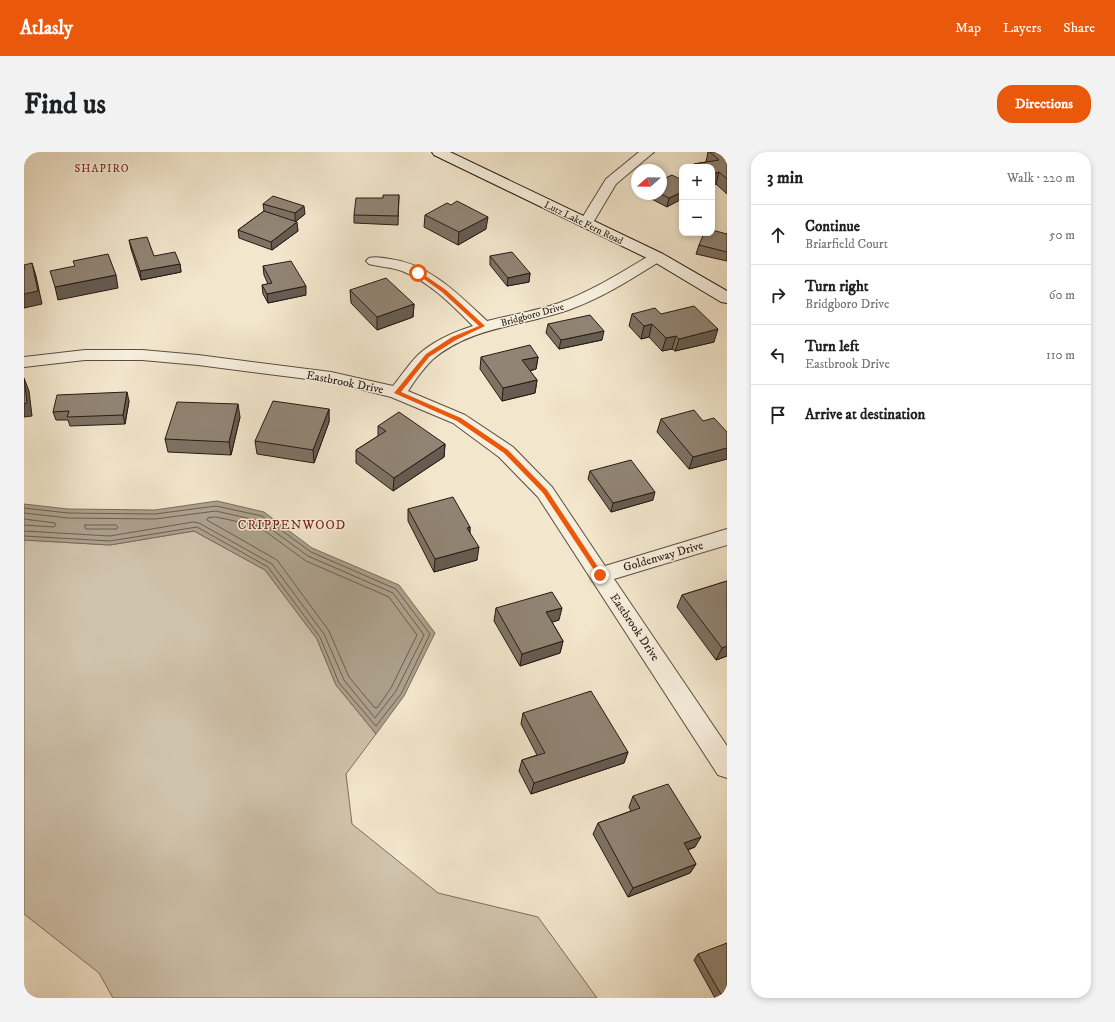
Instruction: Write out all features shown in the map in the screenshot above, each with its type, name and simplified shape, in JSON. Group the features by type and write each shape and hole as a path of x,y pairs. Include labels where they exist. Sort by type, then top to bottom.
{"main road":[{"name":"Lutz Lake Fern Road","path":"439,152 657,257 727,298"}],"street":[{"path":"586,223 611,182 647,152"},
{"name":"Bridgboro Drive","path":"397,393 427,356 454,338 483,326 564,306 591,295 657,257"},
{"path":"374,261 395,264 418,273 444,291 483,326"},
{"name":"Eastbrook Drive","path":"24,362 86,355 142,355 206,361 331,377 397,393 459,420 506,452 545,492 727,767"},
{"name":"Goldenway Drive","path":"600,575 727,538"}],"shaded area":[{"path":"194,531 265,570 317,639 336,685 376,734 346,774 352,824 438,893 538,917 597,998 113,998 99,973 24,914 24,540 110,545"}],"water":[{"path":"217,501 264,512 312,548 399,585 435,633 404,696 376,734 336,685 317,639 265,570 194,531 110,545 24,540 24,504 68,509 155,510"}],"building":[{"path":"710,152 727,152 727,179 719,172 715,173 715,164 694,164 719,160"},
{"path":"672,175 679,178 679,193 669,198 667,197 667,177"},
{"path":"383,195 399,195 398,216 354,215 356,198 383,198"},
{"path":"273,196 304,206 295,213 263,204"},
{"path":"457,201 488,217 459,232 425,215 447,203 451,205"},
{"path":"264,211 297,222 271,242 238,230"},
{"path":"715,231 727,234 727,252 699,245 703,236 715,236"},
{"path":"147,237 154,256 175,252 180,264 140,271 129,240"},
{"path":"512,252 530,273 508,278 490,256"},
{"path":"108,254 116,275 55,287 50,271 75,266 73,261"},
{"path":"291,261 306,286 267,294 262,285 272,283 263,266"},
{"path":"32,263 38,291 24,294 24,265"},
{"path":"386,278 414,304 377,317 350,290"},
{"path":"694,306 718,329 679,339 676,336 666,338 652,324 644,326 632,314 655,308 661,314"},
{"path":"590,315 604,331 561,340 548,324"},
{"path":"530,345 538,357 522,360 537,380 503,388 481,357"},
{"path":"24,378 27,403 24,404"},
{"path":"127,392 123,415 67,417 69,411 53,412 57,395"},
{"path":"273,401 329,409 313,450 255,441"},
{"path":"177,402 238,404 229,442 165,439"},
{"path":"694,410 703,421 714,418 727,432 727,448 693,457 661,419"},
{"path":"399,412 445,444 394,478 356,450 386,431 378,426"},
{"path":"631,460 655,492 613,503 590,471"},
{"path":"453,497 470,527 467,528 479,547 435,559 408,509"},
{"path":"727,581 727,646 722,648 682,595"},
{"path":"552,592 562,608 546,612 563,641 522,654 496,608"},
{"path":"591,691 628,752 534,783 522,760 545,753 523,713"},
{"path":"668,784 701,837 684,843 696,864 633,888 598,823 640,808 633,796"},
{"path":"727,943 727,998 723,998 698,954"}],"district":[{"name":"SHAPIRO","path":"102,168"},
{"name":"CRIPPENWOOD","path":"292,524"}],"route":[{"path":"418,273 444,291 483,326 454,338 427,356 397,393 459,420 506,452 545,492 600,575"}]}
